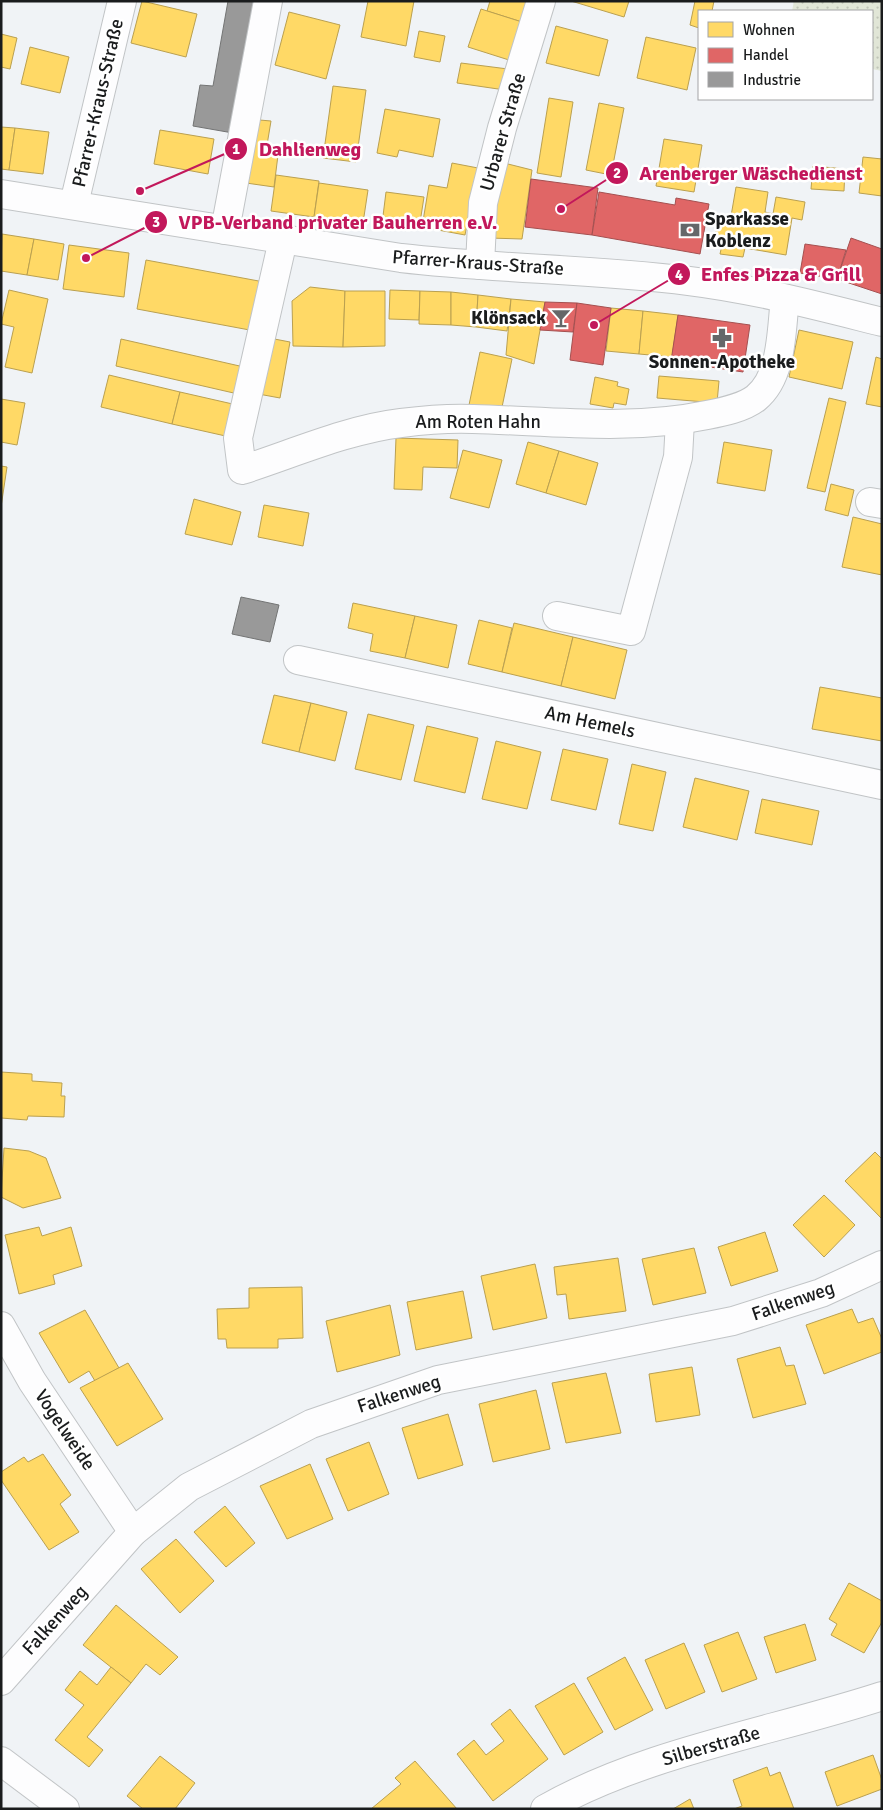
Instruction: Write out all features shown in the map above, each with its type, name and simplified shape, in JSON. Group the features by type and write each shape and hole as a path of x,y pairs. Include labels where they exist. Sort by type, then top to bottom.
{"street":[{"name":"Pfarrer-Kraus-Straße","path":"74,204 122,1"},
{"path":"224,230 268,1"},
{"name":"Urbarer Straße","path":"480,266 483,203 502,128 541,1"},
{"name":"Pfarrer-Kraus-Straße","path":"1,194 74,204 393,257 480,266 642,276 691,281 785,298 882,322"},
{"name":"Am Roten Hahn","path":"283,240 238,438 242,470 368,430 399,423 471,419 628,424 680,421 741,406 754,400 765,390 776,366 785,298"},
{"path":"557,616 631,631 678,457 680,421"},
{"name":"Am Hemels","path":"298,660 882,785"},
{"name":"Falkenweg","path":"1,1680 133,1532 189,1487 310,1424 438,1380 733,1321 821,1293 882,1265"},
{"name":"Vogelweide","path":"1,1326 32,1382 133,1532"},
{"name":"Silberstraße","path":"546,1809 593,1784 637,1768 882,1696"},
{"path":"1,1761 65,1809"}],"shaded area":[{"path":"794,1 882,1 882,71 873,69 873,10 792,10"}],"building: Wohnen":[{"path":"142,1 197,14 186,57 131,43"},
{"path":"368,1 414,1 406,46 361,37"},
{"path":"490,1 528,1 522,22 487,11"},
{"path":"571,1 629,1 624,17"},
{"path":"695,1 714,1 712,10 698,10 698,28 690,25"},
{"path":"481,9 522,22 509,60 468,47"},
{"path":"289,12 340,25 326,79 275,65"},
{"path":"556,26 608,40 599,76 546,63"},
{"path":"419,31 445,36 440,62 414,57"},
{"path":"1,34 17,38 10,69 1,67"},
{"path":"646,37 696,48 687,90 637,78"},
{"path":"30,47 69,57 60,93 21,84"},
{"path":"461,63 508,69 505,90 457,83"},
{"path":"333,86 366,90 356,162 323,158"},
{"path":"549,98 573,102 561,177 537,173"},
{"path":"599,103 624,108 611,175 586,170"},
{"path":"385,109 440,119 433,157 399,150 397,157 377,153"},
{"path":"248,119 271,121 267,145 279,147 274,187 239,182"},
{"path":"1,127 15,128 9,170 1,169"},
{"path":"15,128 49,132 43,174 9,170"},
{"path":"160,130 214,139 208,174 154,164"},
{"path":"664,139 702,145 694,192 656,186"},
{"path":"863,157 882,159 882,196 859,193"},
{"path":"500,162 532,170 522,239 489,238"},
{"path":"452,163 478,168 465,235 422,227 429,185 447,188"},
{"path":"813,166 845,169 844,191 811,189"},
{"path":"276,175 319,181 314,217 271,211"},
{"path":"319,183 368,190 363,223 314,217"},
{"path":"736,187 768,192 765,212 773,214 776,197 805,202 802,220 792,218 786,255 745,248 743,257 720,254 722,245 714,243 718,220 730,222"},
{"path":"386,192 424,197 419,229 382,224"},
{"path":"2,234 34,239 27,275 1,271"},
{"path":"34,239 64,244 58,280 27,275"},
{"path":"69,245 129,253 124,297 63,289"},
{"path":"146,260 264,282 255,331 137,309"},
{"path":"310,287 345,291 343,347 293,346 292,301"},
{"path":"9,290 48,299 32,373 5,367 14,327 1,324"},
{"path":"390,290 420,291 419,320 389,319"},
{"path":"345,291 385,291 385,346 343,347"},
{"path":"420,291 451,292 451,325 419,324"},
{"path":"451,292 478,295 476,327 451,325"},
{"path":"478,295 511,299 507,331 476,327"},
{"path":"511,299 545,302 534,364 506,355"},
{"path":"611,308 643,311 639,354 606,351"},
{"path":"643,311 678,315 672,357 639,354"},
{"path":"799,330 853,342 842,389 789,377"},
{"path":"264,337 290,342 280,398 253,393"},
{"path":"121,339 244,367 238,394 116,366"},
{"path":"480,352 512,359 501,412 469,405"},
{"path":"876,357 882,359 882,407 866,404"},
{"path":"109,375 180,392 172,424 101,407"},
{"path":"659,376 719,381 717,403 657,398"},
{"path":"595,377 618,382 617,386 629,389 626,405 614,403 613,408 590,404"},
{"path":"180,392 237,405 230,437 172,424"},
{"path":"829,398 846,402 825,492 807,488"},
{"path":"1,399 25,403 17,445 1,442"},
{"path":"396,438 458,440 457,468 423,467 422,490 394,489"},
{"path":"528,442 559,451 546,493 516,484"},
{"path":"724,442 772,450 765,491 717,483"},
{"path":"463,450 502,460 489,508 450,498"},
{"path":"559,451 598,463 586,505 546,493"},
{"path":"1,466 7,467 1,507"},
{"path":"831,484 854,490 848,516 825,510"},
{"path":"194,499 241,512 232,545 185,534"},
{"path":"264,505 309,513 303,546 258,537"},
{"path":"853,517 882,524 882,575 842,567"},
{"path":"353,603 415,616 405,658 370,651 373,634 348,628"},
{"path":"415,616 457,625 448,668 405,658"},
{"path":"479,620 512,628 502,672 468,664"},
{"path":"514,623 573,637 561,686 502,672"},
{"path":"573,637 627,650 615,699 561,686"},
{"path":"820,687 882,698 882,741 812,729"},
{"path":"274,695 311,703 299,752 262,743"},
{"path":"311,703 347,712 335,761 299,752"},
{"path":"368,714 414,725 401,780 355,769"},
{"path":"427,726 478,738 465,793 414,781"},
{"path":"496,741 541,752 527,809 482,799"},
{"path":"563,749 608,759 596,810 551,800"},
{"path":"632,764 666,772 653,831 619,824"},
{"path":"695,778 749,791 737,840 683,827"},
{"path":"762,799 819,811 812,845 755,833"},
{"path":"1,1072 32,1074 32,1081 62,1083 61,1096 65,1096 64,1117 28,1116 27,1120 1,1118"},
{"path":"4,1148 29,1151 46,1158 61,1198 23,1208 1,1197"},
{"path":"875,1152 882,1159 882,1219 845,1181"},
{"path":"824,1195 855,1225 824,1257 793,1225"},
{"path":"39,1227 42,1236 71,1227 82,1266 53,1275 55,1284 19,1294 5,1235"},
{"path":"765,1232 778,1271 731,1286 718,1247"},
{"path":"694,1248 706,1293 653,1305 642,1259"},
{"path":"618,1258 626,1311 569,1319 566,1294 557,1295 554,1267"},
{"path":"535,1264 547,1318 493,1330 481,1276"},
{"path":"302,1287 303,1338 278,1339 278,1348 227,1348 226,1339 218,1339 217,1309 249,1308 249,1288"},
{"path":"463,1291 472,1338 416,1350 407,1302"},
{"path":"390,1305 400,1355 337,1372 326,1321"},
{"path":"852,1309 858,1323 873,1318 882,1339 882,1352 824,1374 806,1325"},
{"path":"85,1310 119,1368 95,1381 89,1371 69,1383 39,1333"},
{"path":"780,1347 786,1366 794,1365 806,1404 753,1418 737,1359"},
{"path":"128,1363 163,1419 117,1446 80,1388"},
{"path":"692,1367 700,1415 656,1422 649,1374"},
{"path":"606,1373 621,1433 566,1443 552,1383"},
{"path":"536,1390 550,1449 493,1462 479,1404"},
{"path":"448,1414 463,1465 418,1479 402,1428"},
{"path":"369,1442 389,1494 348,1511 326,1459"},
{"path":"43,1454 71,1495 60,1504 79,1532 49,1550 1,1480 1,1472 24,1457 28,1462"},
{"path":"310,1464 333,1519 287,1539 260,1486"},
{"path":"225,1506 255,1543 226,1567 194,1532"},
{"path":"176,1539 214,1581 180,1613 141,1569"},
{"path":"849,1583 882,1601 882,1622 864,1653 831,1635 837,1624 829,1619"},
{"path":"116,1605 178,1657 160,1675 146,1664 131,1683 83,1645"},
{"path":"805,1624 816,1660 776,1673 764,1637"},
{"path":"738,1632 757,1679 722,1692 704,1645"},
{"path":"684,1643 705,1692 666,1709 645,1660"},
{"path":"625,1657 653,1710 615,1730 587,1678"},
{"path":"111,1667 131,1683 87,1737 103,1750 89,1767 55,1740 84,1705 65,1690 80,1671 97,1685"},
{"path":"574,1683 603,1732 564,1755 535,1706"},
{"path":"510,1709 548,1759 493,1801 457,1754 474,1740 486,1755 504,1741 491,1724"},
{"path":"873,1755 882,1780 882,1789 837,1806 825,1772"},
{"path":"160,1756 195,1783 175,1809 143,1809 127,1796"},
{"path":"415,1761 457,1809 371,1809 401,1784 395,1778"},
{"path":"767,1767 770,1776 780,1772 794,1809 734,1809 742,1806 733,1780"},
{"path":"690,1799 694,1809 673,1809"}],"building: Handel":[{"path":"531,179 598,188 592,235 525,227"},
{"path":"599,192 675,205 676,198 709,204 700,254 592,235"},
{"path":"851,238 882,249 882,294 837,279"},
{"path":"805,244 846,250 837,279 800,273"},
{"path":"545,302 577,303 573,332 540,330"},
{"path":"577,303 611,308 603,365 570,360"},
{"path":"678,315 750,325 743,372 671,361"}],"building: Industrie":[{"path":"228,1 258,1 233,133 193,126 200,85 213,86"},
{"path":"241,597 279,605 270,642 232,634"}],"place":[{"name":"Dahlienweg","path":"140,191"},
{"name":"Arenberger Wäschedienst","path":"561,209"},
{"name":"Sparkasse Koblenz","path":"690,230"},
{"name":"VPB-Verband privater Bauherren e.V.","path":"86,258"},
{"name":"Klönsack","path":"561,318"},
{"name":"Enfes Pizza & Grill","path":"594,325"},
{"name":"Sonnen-Apotheke","path":"722,338"}]}
